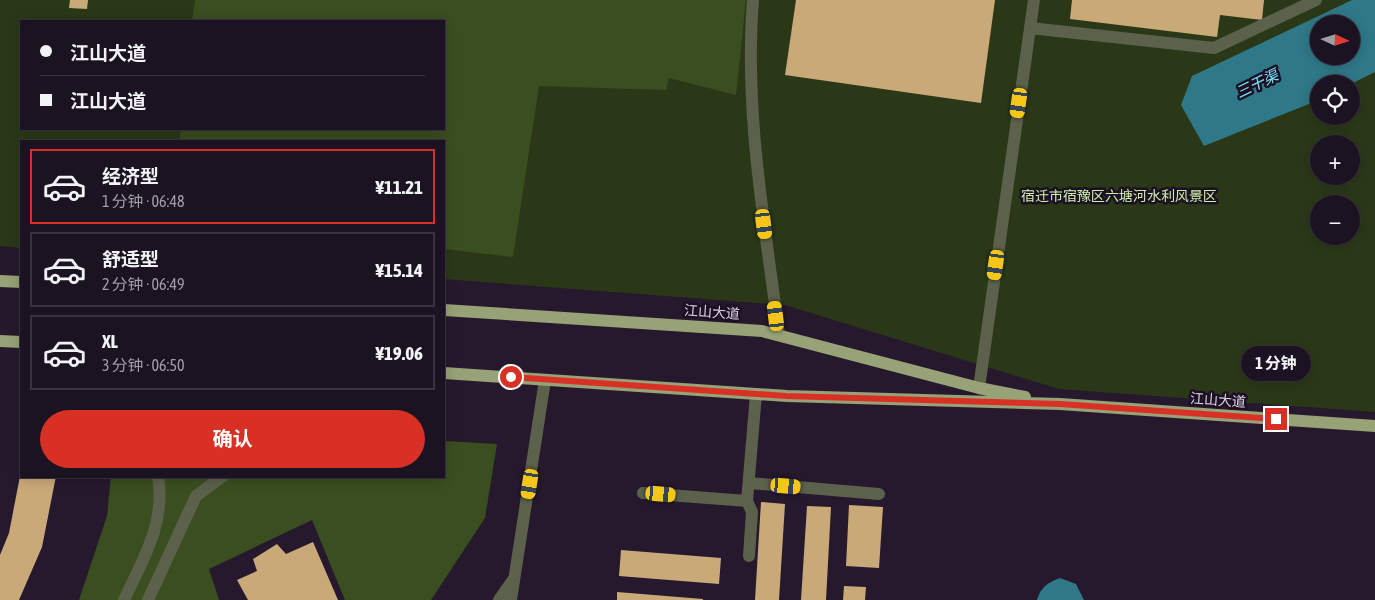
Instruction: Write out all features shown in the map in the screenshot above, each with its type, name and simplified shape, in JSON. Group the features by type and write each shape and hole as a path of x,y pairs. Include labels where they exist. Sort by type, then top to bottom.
{"main road":[{"path":"0,281 20,282"},
{"name":"江山大道","path":"445,310 762,331 979,388 1060,404"},
{"path":"0,341 20,342"},
{"name":"江山大道","path":"445,373 756,394 1060,404 1375,426"}],"street":[{"path":"753,0 750,64 755,150 778,335"},
{"path":"979,388 1034,0"},
{"path":"1030,28 1214,48 1316,0"},
{"path":"511,600 545,380"},
{"path":"748,556 752,512 748,501 756,394"},
{"path":"124,600 158,519 160,501 158,478"},
{"path":"148,600 196,496 219,478"},
{"path":"749,483 879,494"},
{"path":"644,493 748,501"},
{"path":"499,600 516,576"}],"green space":[{"name":"宿迁市宿豫区六塘河水利风景区","path":"0,0 1375,0 1375,412 1059,389 785,305 445,279 445,140 20,140 20,248 0,246"},
{"path":"195,0 746,0 736,95 669,78 666,90 539,86 513,257 445,249 445,140 179,140 181,130 445,130 445,20 192,20"},
{"path":"445,441 497,444 485,518 431,600 345,600 312,520 209,569 219,600 79,600 107,516 111,478 445,478"}],"water":[{"name":"三干渠","path":"1352,0 1375,0 1375,72 1360,80 1360,75 1310,75 1310,104 1204,146 1181,105 1192,76 1310,20 1310,65 1360,65 1360,15 1320,15"},
{"path":"1060,578 1076,584 1084,600 1037,600 1045,586"}],"building":[{"path":"70,0 88,0 87,9 69,8"},
{"path":"796,0 995,0 981,103 785,75"},
{"path":"1072,0 1264,0 1262,20 1220,15 1217,37 1070,19"},
{"path":"20,476 20,478 56,478 42,547 19,600 0,600 0,555 9,533"},
{"path":"761,502 785,504 779,600 755,600"},
{"path":"849,505 883,507 879,568 846,566"},
{"path":"807,506 831,507 826,600 801,600"},
{"path":"313,542 338,600 248,600 237,580 257,571 253,559 277,544 286,554"},
{"path":"621,550 721,558 719,584 619,576"},
{"path":"844,586 866,587 865,600 843,600"},
{"path":"617,592 703,599 703,600 617,600"}],"route":[{"path":"511,377 786,396 1060,404 1276,419"}]}
